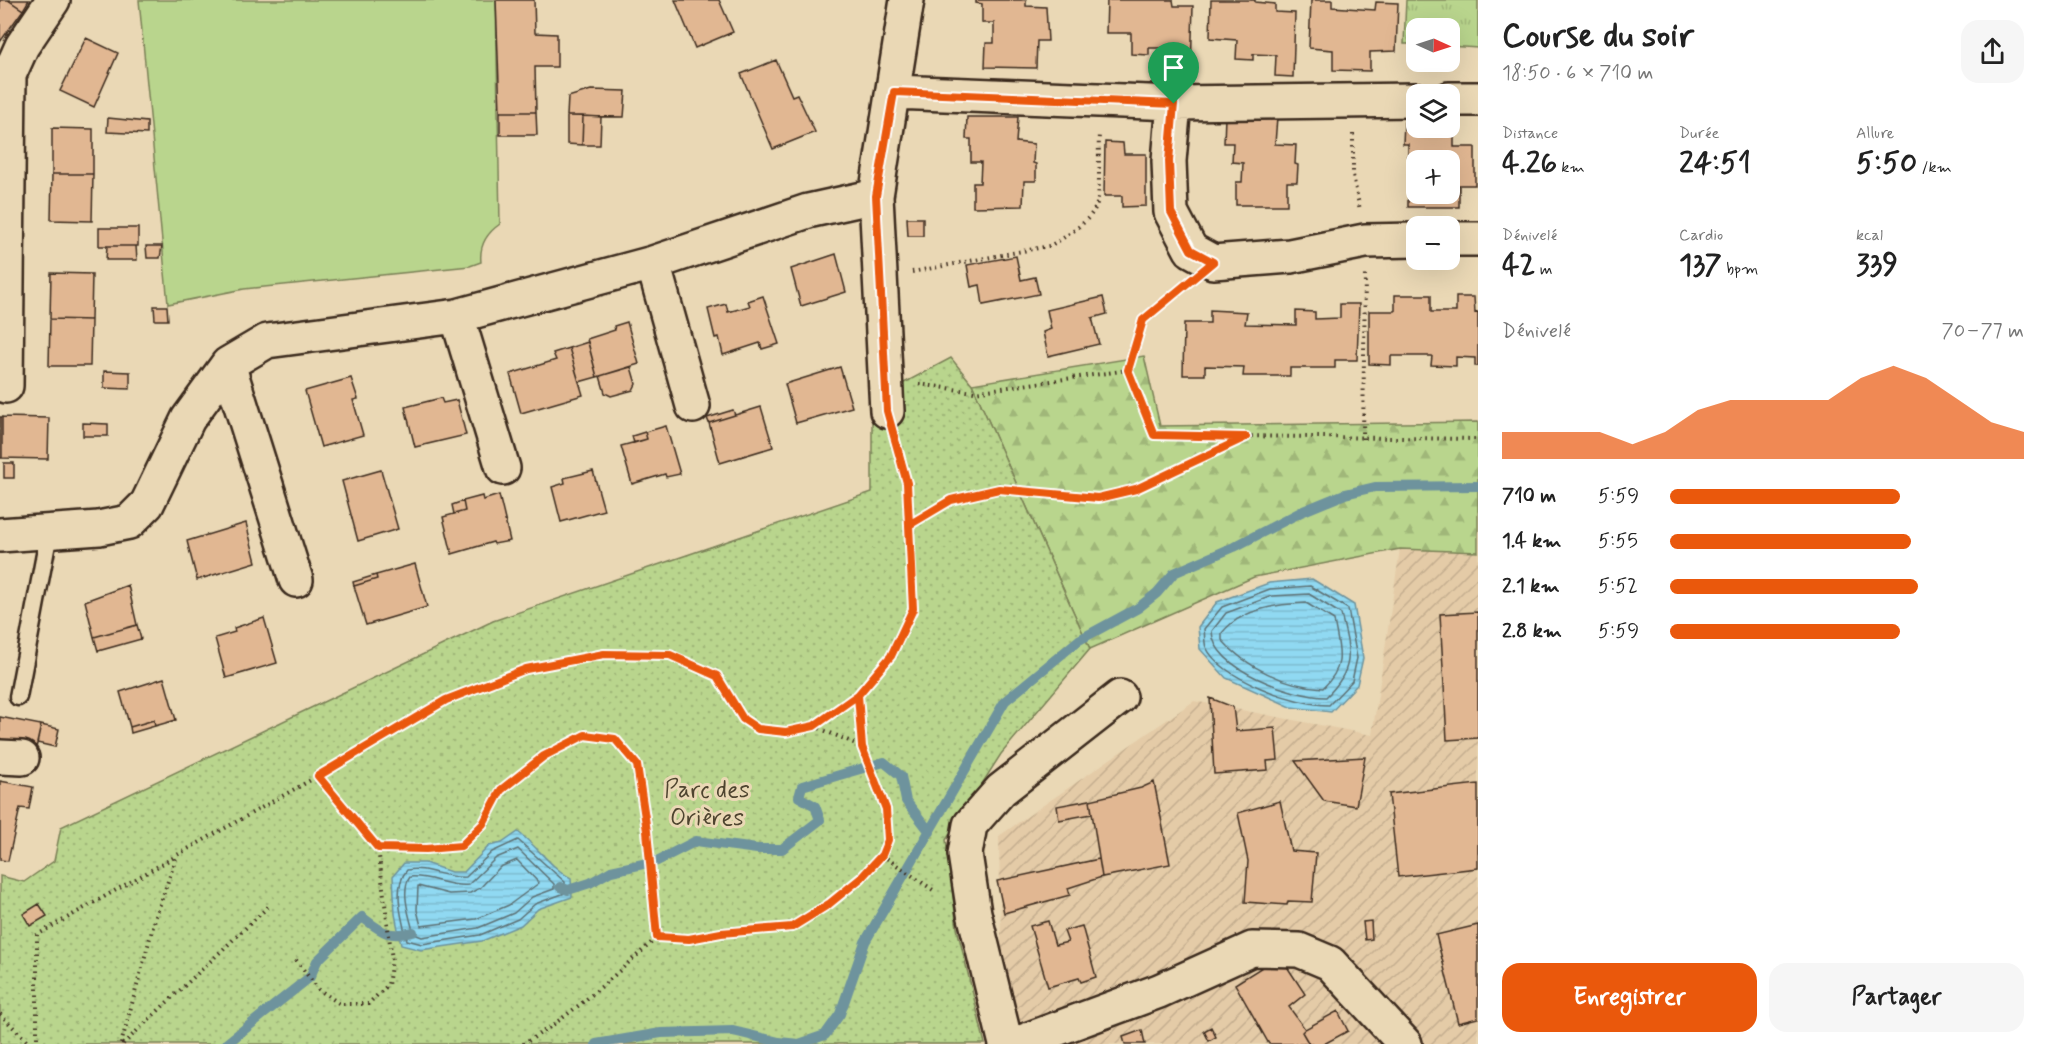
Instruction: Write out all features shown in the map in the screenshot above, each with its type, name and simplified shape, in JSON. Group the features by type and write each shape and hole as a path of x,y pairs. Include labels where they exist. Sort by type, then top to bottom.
{"street":[{"path":"6,386 5,75 53,0"},
{"path":"886,396 876,196 907,0"},
{"path":"894,92 1174,104 1406,100"},
{"path":"1460,99 1478,99"},
{"path":"1174,104 1169,161 1171,212 1191,250 1213,262 1290,256 1365,241 1406,240"},
{"path":"0,535 99,528 129,522 147,504 188,419 228,364 267,341 457,316 653,263 808,211 876,196"},
{"path":"1460,239 1478,239"},
{"path":"653,263 693,406"},
{"path":"457,316 502,468"},
{"path":"228,364 296,580"},
{"path":"1005,1044 974,914 965,854 970,825 1001,790 1120,697"},
{"path":"1016,1044 1159,991 1252,949 1299,950 1330,963 1405,1044"}],"lane":[{"path":"18,696 49,533"}],"path":[{"path":"881,276 1049,246 1079,226 1096,206 1100,100"},
{"path":"1353,101 1353,175 1365,241 1363,439"},
{"path":"1213,262 1143,320 1128,370 1154,435 1478,439"},
{"path":"37,1044 37,935 318,776 446,700 526,669 604,654 670,655 717,676 743,719 758,729 786,732 814,726 858,695 891,656 913,609 907,483 886,396 975,392 1128,370"},
{"path":"909,525 951,500 999,489 1098,498 1136,489 1246,437"},
{"path":"523,1044 539,1035 599,988 657,937 689,939 721,933 792,927 829,904 861,878 882,855 888,840 886,809 862,747 858,695"},
{"path":"814,726 862,747"},
{"path":"378,848 426,849 461,846 483,824 501,790 544,756 585,735 615,739 637,765 647,831 649,874 657,937"},
{"path":"296,960 318,989 340,1004 368,1004 388,985 392,960 378,848 318,776"},
{"path":"122,1044 156,915 177,855"},
{"path":"882,855 930,888"},
{"path":"122,1044 271,904"},
{"path":"0,1014 30,1044"}],"shaded area":[{"path":"1400,549 1478,552 1478,1044 1003,1044 999,836 1194,701 1372,735"}],"green space":[{"path":"139,0 496,0 500,224 485,240 481,250 481,262 470,266 244,289 168,304"},
{"path":"1406,0 1478,0 1478,48 1460,47 1460,18 1406,18 1406,44 1404,44"},
{"path":"1144,356 1160,426 1478,422 1478,552 1400,549 1254,577 1090,649 972,384"},
{"name":"Parc des Orières","path":"951,358 972,384 1090,649 1001,754 946,840 957,928 985,1044 0,1044 0,876 24,882 54,861 61,827 493,621 872,492 872,400"}],"water":[{"path":"1312,579 1354,605 1363,658 1357,685 1331,712 1291,707 1226,678 1200,649 1198,627 1217,602 1269,583"},
{"path":"518,832 557,869 571,878 572,897 538,909 521,925 482,941 421,950 401,945 395,914 393,876 404,863 425,863 451,872 464,872 489,846 502,843"}],"building":[{"path":"0,0 8,0 23,10 0,42"},
{"path":"8,0 29,0 23,10"},
{"path":"496,0 534,0 535,33 557,34 557,67 535,67 536,112 500,112"},
{"path":"675,0 719,0 733,32 695,48"},
{"path":"976,0 1026,0 1026,6 1046,7 1048,41 1037,41 1036,68 985,67 986,43 994,43 994,23 982,23 982,4 976,3"},
{"path":"1107,0 1173,0 1174,6 1193,6 1191,69 1173,68 1174,48 1149,48 1149,55 1131,54 1131,33 1106,33"},
{"path":"1211,0 1255,0 1255,2 1275,4 1275,12 1295,13 1293,77 1275,76 1276,55 1253,54 1253,60 1236,59 1237,40 1210,38"},
{"path":"1311,0 1332,0 1332,7 1375,10 1376,2 1398,3 1396,51 1370,52 1370,71 1333,70 1333,50 1309,48"},
{"path":"86,38 118,53 94,107 60,91"},
{"path":"776,60 792,96 797,94 815,132 773,149 741,74"},
{"path":"591,90 626,91 624,117 567,116 568,97"},
{"path":"500,112 536,112 537,135 500,135"},
{"path":"567,116 583,116 582,145 567,144"},
{"path":"583,116 601,117 600,145 582,145"},
{"path":"967,117 1018,117 1016,142 1034,144 1033,163 1036,164 1036,181 1024,181 1023,206 973,207 973,183 980,183 981,162 971,162 971,139 966,139"},
{"path":"1225,117 1277,117 1275,144 1296,145 1297,182 1287,182 1287,205 1236,205 1236,182 1242,182 1243,163 1232,162 1233,143 1224,143"},
{"path":"108,118 147,122 147,134 107,132"},
{"path":"1404,122 1406,122 1406,138 1454,138 1454,147 1475,147 1475,185 1460,185 1460,150 1408,150 1408,144 1403,144"},
{"path":"52,128 93,129 93,174 52,174"},
{"path":"1105,142 1123,143 1124,154 1146,154 1146,206 1122,207 1122,196 1104,196"},
{"path":"52,174 93,174 92,221 51,220"},
{"path":"1408,204 1459,204 1459,207 1408,207"},
{"path":"907,218 923,218 923,236 908,236"},
{"path":"99,228 138,228 138,246 99,246"},
{"path":"107,246 136,246 137,260 106,260"},
{"path":"146,246 162,246 160,258 147,258"},
{"path":"836,254 846,292 801,306 791,269"},
{"path":"1016,256 1021,280 1035,277 1039,294 983,305 980,285 971,287 967,265"},
{"path":"51,273 92,274 91,320 50,319"},
{"path":"1395,295 1431,295 1431,312 1456,312 1456,297 1474,297 1475,313 1478,312 1478,366 1475,366 1475,358 1456,357 1456,366 1431,365 1432,356 1391,356 1391,365 1369,364 1369,311 1395,311"},
{"path":"763,296 779,344 762,349 760,343 723,355 719,337 715,338 708,309 726,304 728,312 750,306 748,301"},
{"path":"1103,297 1107,314 1092,318 1099,344 1048,356 1043,332 1051,329 1047,310"},
{"path":"1340,304 1359,304 1357,360 1335,360 1335,368 1290,368 1290,376 1243,376 1244,367 1205,366 1205,375 1183,375 1184,323 1210,323 1210,310 1247,312 1245,324 1296,325 1296,311 1315,312 1315,319 1340,318"},
{"path":"154,306 167,306 168,320 155,320"},
{"path":"50,319 91,320 90,366 49,366"},
{"path":"627,322 639,364 597,377 587,339 615,330 614,326"},
{"path":"588,342 597,377 579,382 569,348"},
{"path":"569,348 583,395 521,413 510,374 556,360 553,353"},
{"path":"631,367 636,384 633,390 611,396 605,393 600,376"},
{"path":"840,367 852,407 796,423 785,384"},
{"path":"104,371 130,372 130,389 104,388"},
{"path":"351,378 358,399 353,400 363,435 321,447 305,391"},
{"path":"441,398 443,403 457,400 466,435 415,447 405,407"},
{"path":"761,407 773,447 720,463 709,423"},
{"path":"733,410 735,415 709,423 707,418"},
{"path":"0,417 2,417 2,458 0,458"},
{"path":"2,417 49,418 48,459 2,458"},
{"path":"83,423 108,424 108,436 83,436"},
{"path":"666,426 680,474 666,477 665,474 632,484 621,446 647,439 645,432"},
{"path":"645,432 647,439 634,443 632,436"},
{"path":"4,463 14,463 14,478 4,478"},
{"path":"381,470 398,529 358,541 342,481"},
{"path":"593,471 604,510 561,522 552,487 565,483 564,478"},
{"path":"499,495 510,541 494,544 493,542 452,554 443,517 465,511 463,501 482,496 483,500"},
{"path":"463,501 465,511 454,514 452,505"},
{"path":"246,523 256,562 197,580 187,541"},
{"path":"415,564 427,607 366,625 354,586 377,579 376,575"},
{"path":"376,575 377,579 354,586 353,582"},
{"path":"128,585 137,625 94,637 85,601"},
{"path":"1478,612 1478,738 1447,740 1440,614"},
{"path":"264,618 277,663 226,678 215,638 235,632 234,628"},
{"path":"137,625 141,639 98,651 94,637"},
{"path":"164,678 176,720 155,726 154,720 130,727 120,692"},
{"path":"1210,698 1233,707 1236,731 1275,728 1278,760 1267,761 1268,770 1214,774"},
{"path":"0,717 41,725 35,753 0,746"},
{"path":"154,720 155,726 131,733 130,727"},
{"path":"41,725 59,729 55,747 37,743"},
{"path":"1365,757 1356,806 1324,801 1295,761"},
{"path":"0,781 33,787 29,809 20,808 8,861 0,860"},
{"path":"1154,782 1170,864 1102,877 1090,800 1141,788"},
{"path":"1478,784 1478,868 1398,877 1389,794"},
{"path":"1090,800 1092,814 1059,820 1057,806"},
{"path":"1280,801 1291,851 1316,853 1312,902 1288,901 1287,905 1245,902 1248,861 1238,813"},
{"path":"1099,859 1102,877 1068,888 1070,895 1004,913 997,881"},
{"path":"39,904 47,916 30,926 23,914"},
{"path":"1048,921 1055,945 1068,942 1064,931 1082,926 1096,977 1081,982 1079,978 1048,987 1030,926"},
{"path":"1371,921 1372,939 1365,940 1363,922"},
{"path":"1478,925 1478,1018 1458,1023 1436,935"},
{"path":"1280,956 1305,994 1289,1007 1305,1029 1302,1032 1309,1044 1269,1044 1235,984"},
{"path":"1338,1011 1348,1031 1324,1044 1309,1044 1302,1032"},
{"path":"1211,1027 1216,1037 1209,1041 1204,1031"},
{"path":"1142,1030 1145,1044 1125,1044 1123,1037"}],"waterway":[{"path":"596,1044 661,1033 733,1031 779,1042 799,1044 825,1035 840,1014 865,942 1005,701 1079,640 1138,608 1157,593 1174,573 1234,547 1301,512 1345,494 1375,487 1478,486"},
{"path":"560,887 568,890 590,883 611,871 657,861 696,841 757,849 782,849 820,820 815,806 799,797 802,786 884,762 901,776 906,801 930,832"},
{"path":"226,1044 310,977 317,961 362,917 375,927 391,934 413,932"}],"route":[{"path":"1174,104 894,92 876,196 887,411 907,483 913,609 891,656 858,695 814,726 786,732 758,729 743,719 717,676 670,655 604,654 526,669 446,700 318,776 378,848 403,850 461,846 483,824 501,790 544,756 585,735 615,739 637,765 647,831 649,874 657,937 689,939 721,933 755,932 792,927 829,904 861,878 882,855 888,840 886,809 862,747 858,695 891,656 913,609 909,525 951,500 999,489 1098,498 1136,489 1246,437 1154,435 1128,370 1143,320 1213,262 1191,250 1171,212 1169,161 1174,104"}]}
